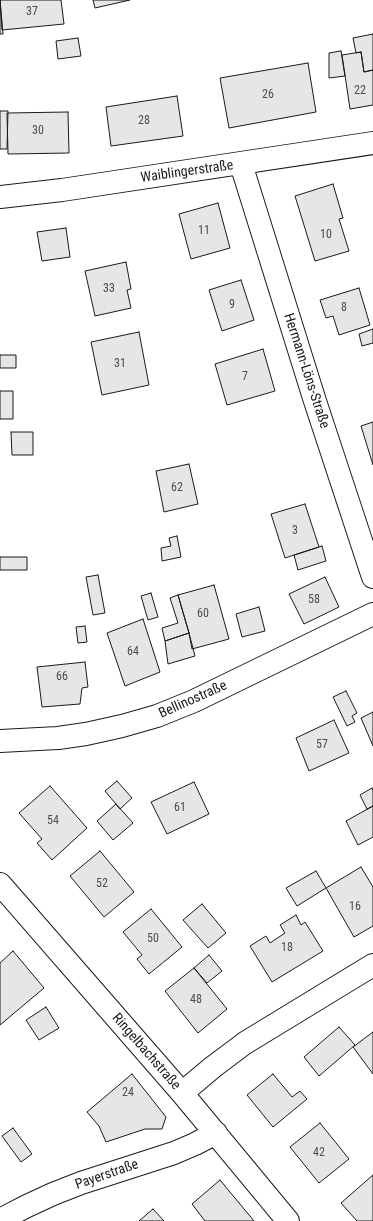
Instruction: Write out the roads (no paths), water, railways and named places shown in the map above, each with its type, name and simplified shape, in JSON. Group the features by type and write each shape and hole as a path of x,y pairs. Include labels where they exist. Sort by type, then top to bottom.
{"street":[{"name":"Waiblingerstraße","path":"0,197 55,191 373,143"},
{"name":"Hermann-Löns-Straße","path":"241,164 314,398 373,577"},
{"name":"Bellinostraße","path":"0,741 50,739 86,734 157,716 194,701 373,614"},
{"name":"Ringelbachstraße","path":"0,884 182,1093 288,1221"},
{"path":"182,1093 245,1043 373,965"},
{"name":"Payerstraße","path":"0,1220 53,1194 81,1183 174,1153 216,1133"}]}
